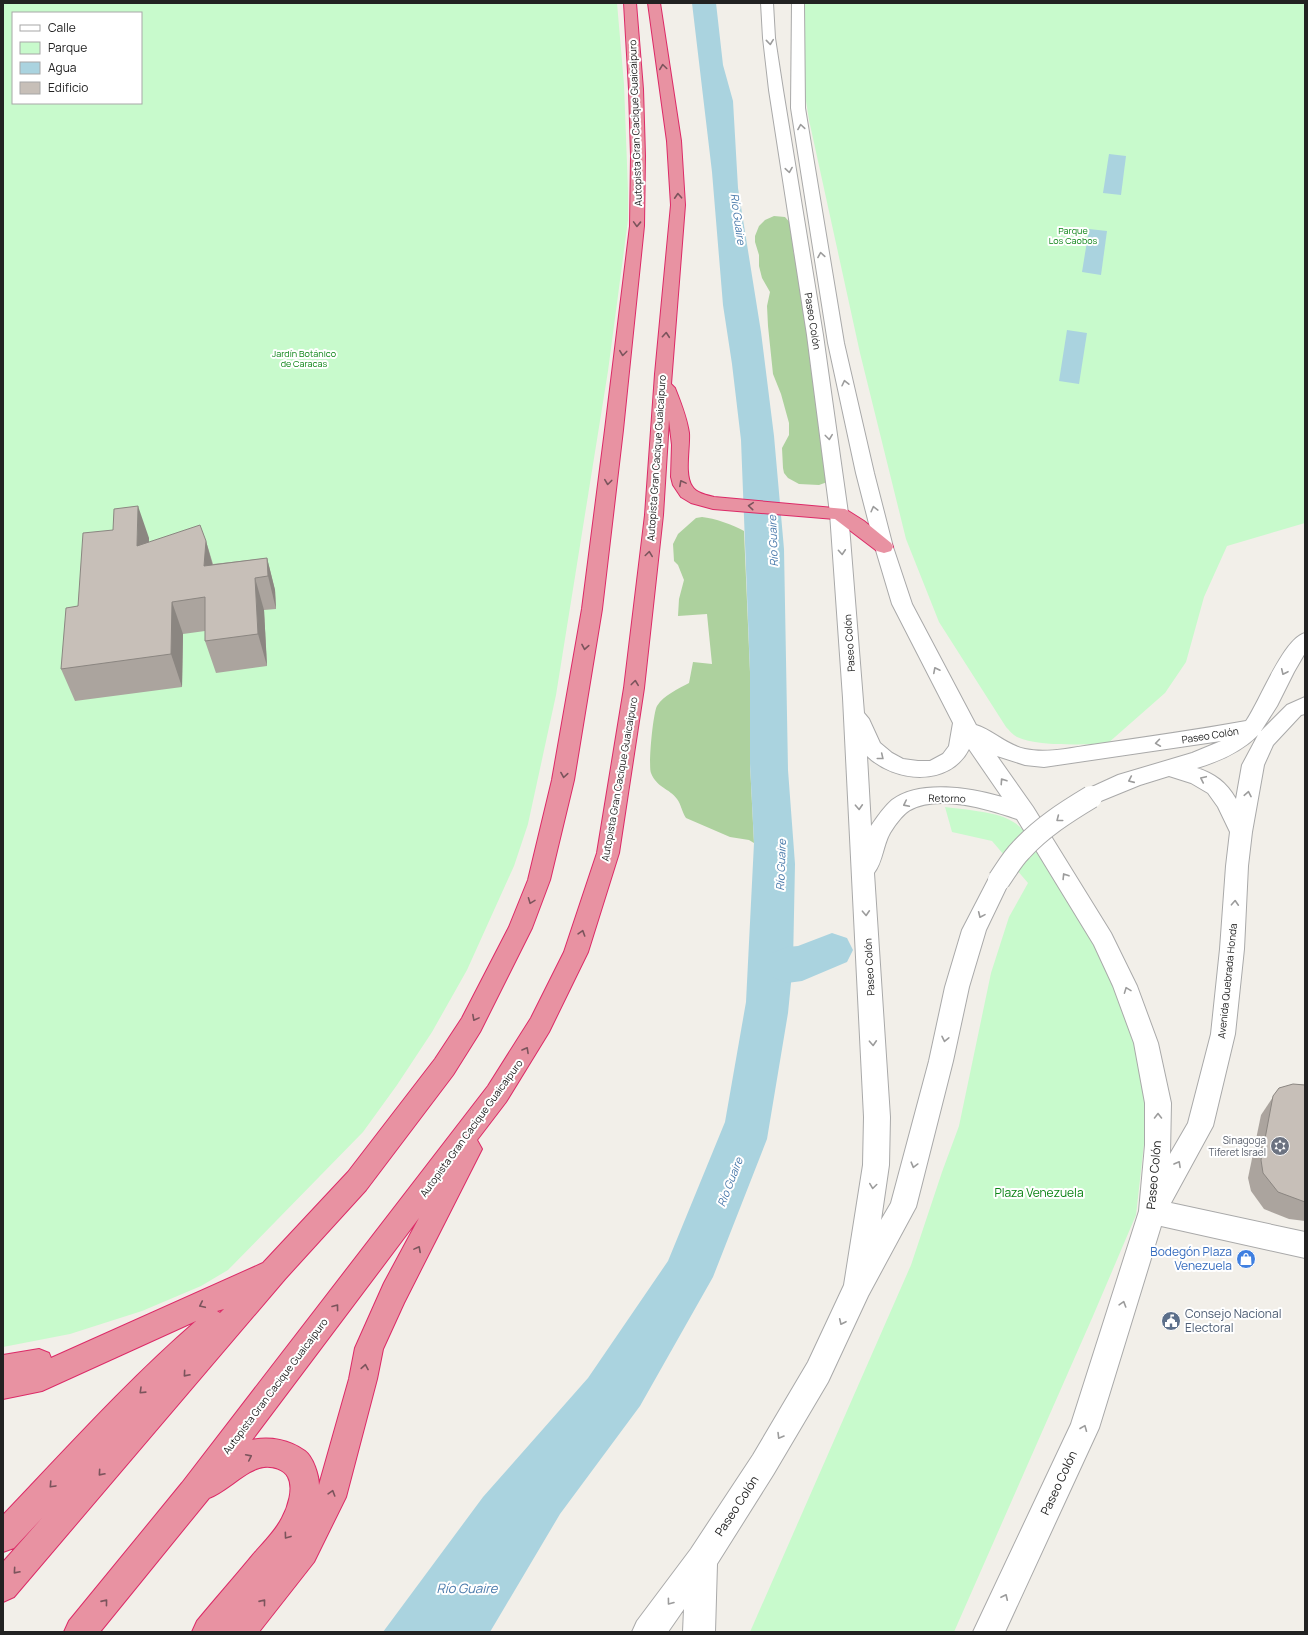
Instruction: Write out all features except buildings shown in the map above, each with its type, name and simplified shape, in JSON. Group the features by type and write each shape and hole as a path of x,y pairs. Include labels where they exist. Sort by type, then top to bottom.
{"highway":[{"name":"Autopista Gran Cacique Guaicaipuro","path":"3,1586 275,1270 357,1181 444,1067 464,1037 497,976 520,928 539,880 550,843 563,780 592,609 637,226 638,156 630,3"},
{"name":"Autopista Gran Cacique Guaicaipuro","path":"80,1632 193,1494 497,1094 537,1031 576,952 608,853 633,696 654,515 662,374 678,205 674,141 654,3"},
{"path":"662,374 680,434 679,479 682,486 696,498 713,503 818,511 838,514 857,525 884,547"},
{"path":"239,1632 303,1551 332,1497 371,1342 394,1293 497,1094"},
{"path":"3,1385 42,1377 275,1270"},
{"path":"3,1537 110,1423 180,1354 244,1295 275,1270"},
{"path":"3,1369 42,1362 129,1338"},
{"path":"193,1494 251,1455 265,1452 282,1455 296,1462 304,1476 305,1497 294,1527 279,1548 208,1632"}],"street":[{"name":"Paseo Colón","path":"767,3 776,90 815,335 838,514 853,698 877,1117 876,1165 858,1287"},
{"name":"Paseo Colón","path":"798,3 798,108 836,343 865,473 884,547 902,604 963,723 1025,813 1103,940 1125,986 1146,1043 1158,1103 1158,1145 1152,1211 1084,1428 989,1632"},
{"path":"1252,728 1276,688 1289,660 1305,640"},
{"path":"853,698 859,720 874,751 887,761 906,768 923,769 943,765 959,749 963,723"},
{"name":"Avenida Quebrada Honda","path":"1152,1211 1200,1126 1223,1034 1232,949 1240,832 1253,765 1265,741 1294,710 1305,705"},
{"name":"Paseo Colón","path":"963,723 982,738 1001,750 1031,759 1044,759 1182,740 1252,728"},
{"name":"Paseo Colón","path":"648,1632 702,1560 763,1465 818,1372 858,1287 902,1207 941,1061 956,987 974,930 999,880 1013,858 1033,839 1062,816 1091,797 1137,777 1226,748 1239,740 1252,728"},
{"name":"Avenida Quebrada Honda","path":"1168,768 1205,779 1216,786 1224,795 1240,832"},
{"name":"Retorno","path":"864,874 881,828 902,804 933,796 954,796 998,804 1025,813"},
{"path":"1152,1211 1305,1245"},
{"path":"699,1632 702,1560"}],"green space":[{"name":"Jardín Botánico de Caracas","path":"3,3 617,3 624,84 628,220 608,371 556,695 528,824 514,866 467,970 432,1032 397,1085 363,1132 228,1270 201,1286 142,1311 70,1334 3,1347"},
{"name":"Parque Los Caobos","path":"1305,3 1305,523 1227,546 1204,597 1186,662 1165,693 1107,744 1048,744 1026,740 1013,734 1006,727 939,622 906,539 860,353 809,120 803,82 803,29 805,4"},
{"path":"774,216 785,217 793,226 793,251 825,346 830,481 819,485 799,484 788,478 784,473 783,468 782,448 789,435 789,423 781,394 773,374 767,306 770,292 762,278 759,266 759,255 755,242 755,236 759,226 765,220"},
{"path":"702,517 724,522 744,531 750,672 750,764 754,843 749,840 730,837 686,818 680,803 674,795 656,782 650,768 653,728 657,706 667,695 689,683 693,662 712,664 707,614 678,616 679,599 684,580 678,565 674,561 673,544 678,534 696,518"},
{"name":"Plaza Venezuela","path":"945,807 991,813 1008,819 1021,828 1031,838 1108,965 1125,1005 1144,1080 1145,1135 1136,1215 954,1632 750,1632 911,1265 959,1126 991,973 1009,917 1028,883 992,841 952,832"}],"water":[{"name":"Río Guaire","path":"692,3 716,3 723,65 733,101 738,188 761,332 774,436 784,549 788,770 795,864 793,963 788,1013 767,1139 713,1277 640,1406 560,1514 490,1632 383,1632 483,1497 588,1378 668,1261 725,1122 746,1002 754,843 750,764 750,672 741,440 723,305 712,172"},
{"path":"1109,154 1126,156 1121,195 1103,193"},
{"path":"1089,229 1107,231 1101,275 1082,272"},
{"path":"1067,330 1087,333 1079,384 1059,381"}],"waterway":[{"path":"787,965 802,963 832,950"}],"place":[{"name":"Sinagoga Tiferet Israel","path":"1280,1146"},
{"name":"Bodegón Plaza Venezuela","path":"1246,1259"},
{"name":"Consejo Nacional Electoral","path":"1171,1321"}]}
